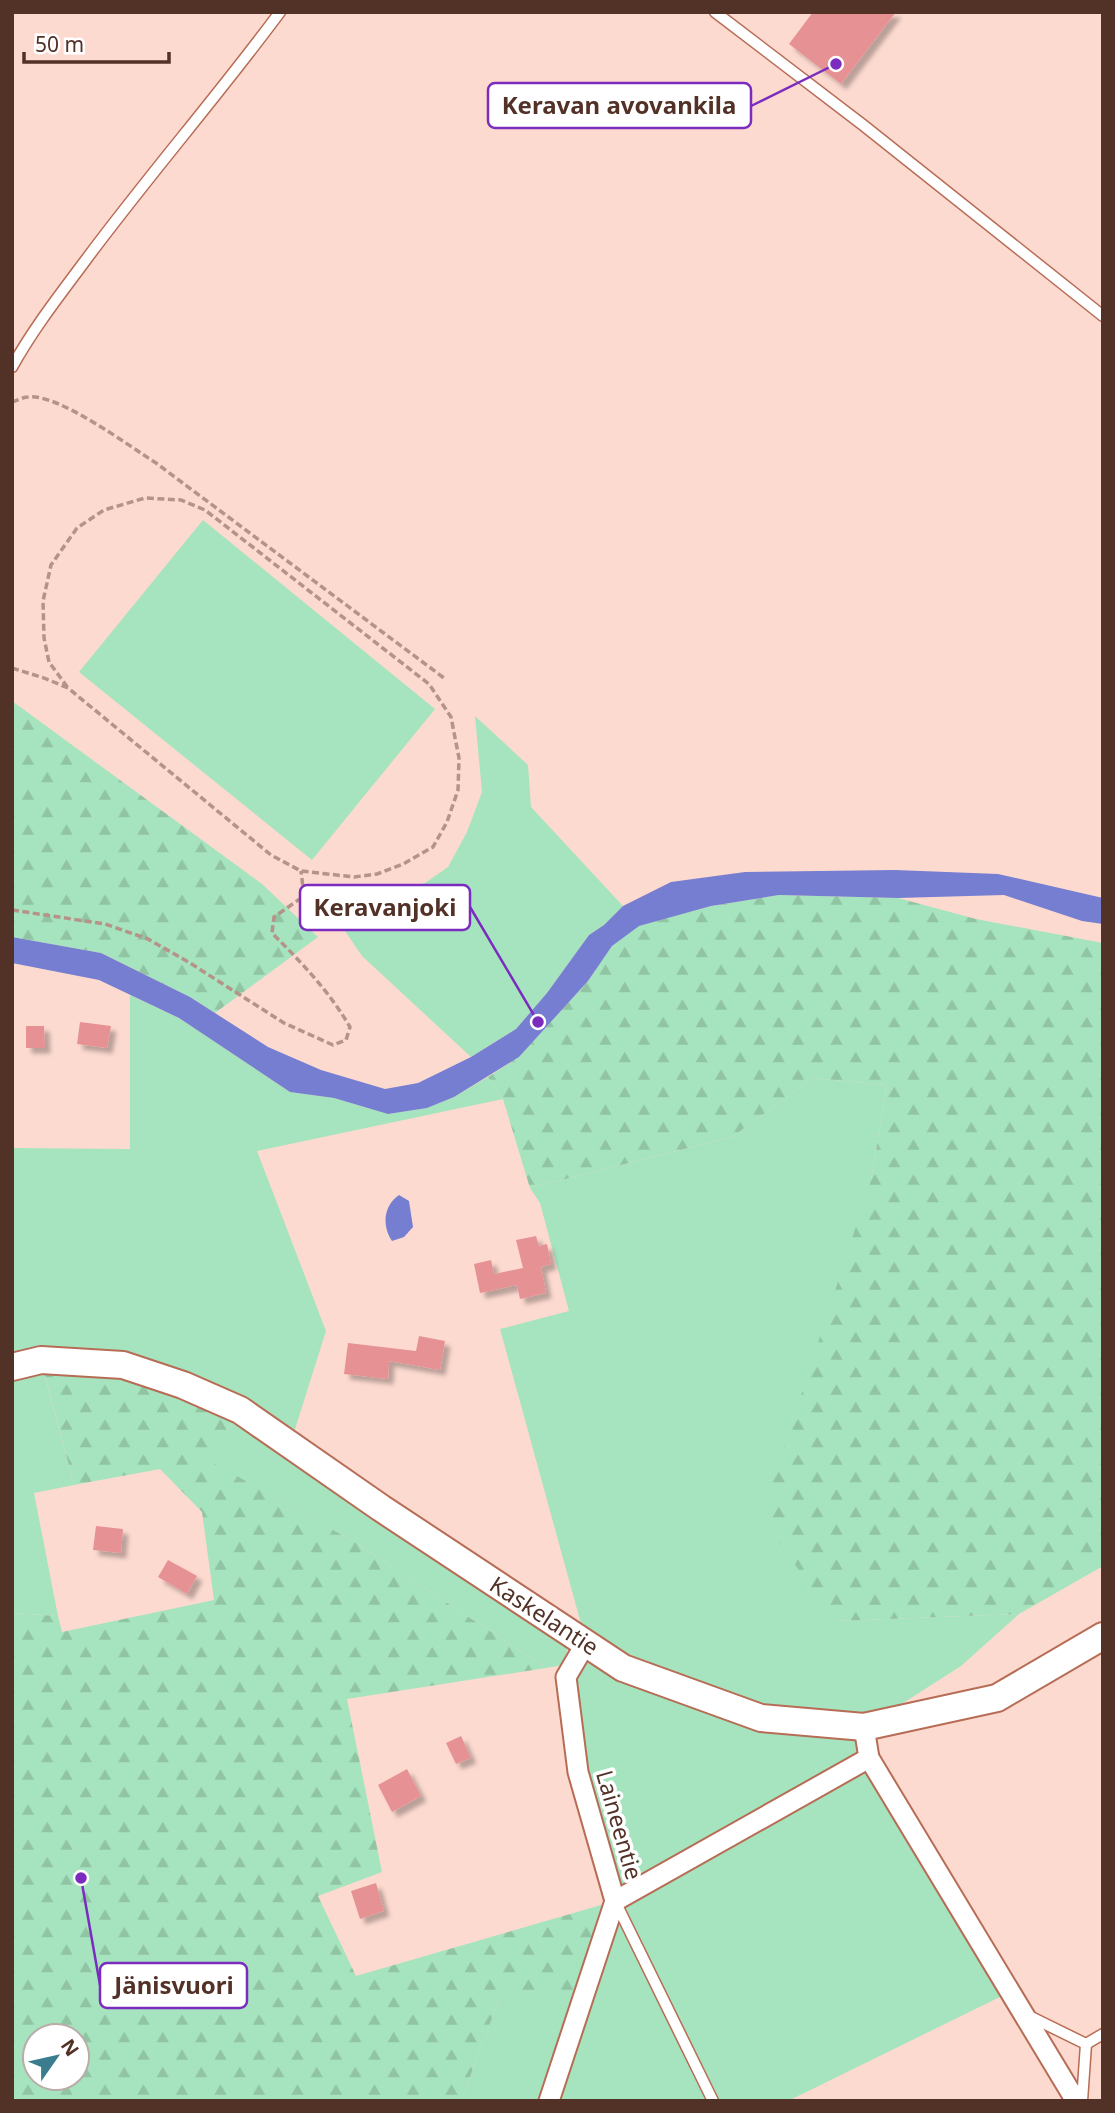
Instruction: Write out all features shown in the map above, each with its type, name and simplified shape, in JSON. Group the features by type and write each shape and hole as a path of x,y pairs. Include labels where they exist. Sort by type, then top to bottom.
{"street":[{"name":"Kaskelantie","path":"12,1367 41,1360 123,1365 183,1385 240,1410 381,1508 623,1668 761,1718 864,1727 997,1698 1103,1636"},
{"name":"Laineentie","path":"549,2101 615,1901 578,1772 566,1678 586,1643"},
{"path":"864,1727 869,1758 1076,2101"},
{"path":"615,1901 869,1758"}],"lane":[{"path":"12,367 30,335 109,229 234,74 280,12"},
{"path":"715,12 863,125 1103,316"},
{"path":"615,1901 713,2101"},
{"path":"1023,2014 1086,2044"},
{"path":"1086,2044 1103,2034"},
{"path":"1082,2101 1086,2044"}],"path":[{"path":"12,402 28,396 57,402 125,443 156,463 444,678"},
{"path":"145,498 181,500 205,510 429,684 451,717 459,758 458,790 447,822 433,847 404,864 377,874 354,877 301,871 271,855 68,688 49,662 44,638 43,601 51,565 77,527 104,510 145,498"},
{"path":"12,668 68,688"},
{"path":"12,910 104,924 148,939 284,1023 333,1045 346,1041 350,1027 335,1002 272,933 274,917 304,896 301,871"}],"green space":[{"path":"203,520 435,709 312,860 79,672"},
{"path":"12,701 262,884 318,937 215,1013 190,997 101,953 12,937"},
{"path":"475,716 528,765 531,807 623,906 604,925 589,935 547,993 516,1029 471,1057 362,956 334,915 343,898 385,894 425,883 448,867 467,832 482,792"},
{"path":"779,895 898,898 976,919 1103,943 1103,1566 1019,1614 836,1621 761,1518 871,1180 887,1085 813,1078 732,1137 530,1188 503,1099 488,1077 519,1057 588,981 612,946 638,926 711,906"},
{"path":"130,995 179,1018 290,1092 334,1098 388,1114 427,1108 454,1097 488,1077 503,1099 257,1151 326,1331 290,1445 572,1634 563,1665 546,1668 358,1544 209,1461 240,1411 41,1361 74,1485 34,1493 58,1616 12,1613 12,1148 130,1149"},
{"path":"813,1078 887,1085 871,1180 836,1621 1019,1614 961,1666 853,1735 1010,1992 788,2101 461,2101 500,1997 615,1901 566,1677 586,1642 500,1329 569,1311 540,1203 530,1188 732,1137","holes":["589,1644 648,1661 692,1692"]},
{"path":"41,1360 123,1365 240,1410 210,1461 358,1544 546,1668 347,1699 382,1872 318,1896 356,1976 615,1901 584,1997 500,1997 461,2101 12,2101 12,1613 58,1616 62,1632 214,1600 202,1512 160,1469 74,1485"}],"water":[{"path":"895,870 998,874 1103,898 1103,924 1082,921 1004,895 898,898 779,895 711,906 639,926 612,946 588,981 519,1057 454,1097 427,1108 388,1114 334,1098 290,1092 179,1018 99,980 12,963 12,937 101,953 190,997 268,1047 321,1070 385,1089 418,1083 471,1057 516,1029 547,993 589,935 604,925 623,906 671,882 745,872"},
{"path":"399,1195 409,1201 413,1227 404,1237 392,1241 386,1223 387,1210"}],"building":[{"path":"813,12 896,12 841,84 789,44"},
{"path":"80,1022 111,1026 107,1048 77,1044"},
{"path":"26,1026 44,1026 45,1048 26,1048"},
{"path":"536,1236 539,1246 547,1244 551,1264 541,1267 546,1293 520,1299 517,1285 480,1293 474,1264 491,1260 494,1274 523,1268 516,1240"},
{"path":"419,1336 445,1341 440,1370 389,1361 388,1379 344,1374 348,1343 416,1351"},
{"path":"96,1526 123,1529 121,1553 93,1550"},
{"path":"168,1560 197,1576 187,1594 158,1577"},
{"path":"461,1736 471,1758 456,1764 446,1743"},
{"path":"407,1769 421,1796 392,1812 378,1785"},
{"path":"376,1883 384,1911 360,1919 351,1891"}],"place":[{"name":"Keravan avovankila","path":"836,64"},
{"name":"Keravanjoki","path":"538,1022"},
{"name":"Jänisvuori","path":"81,1878"}]}
